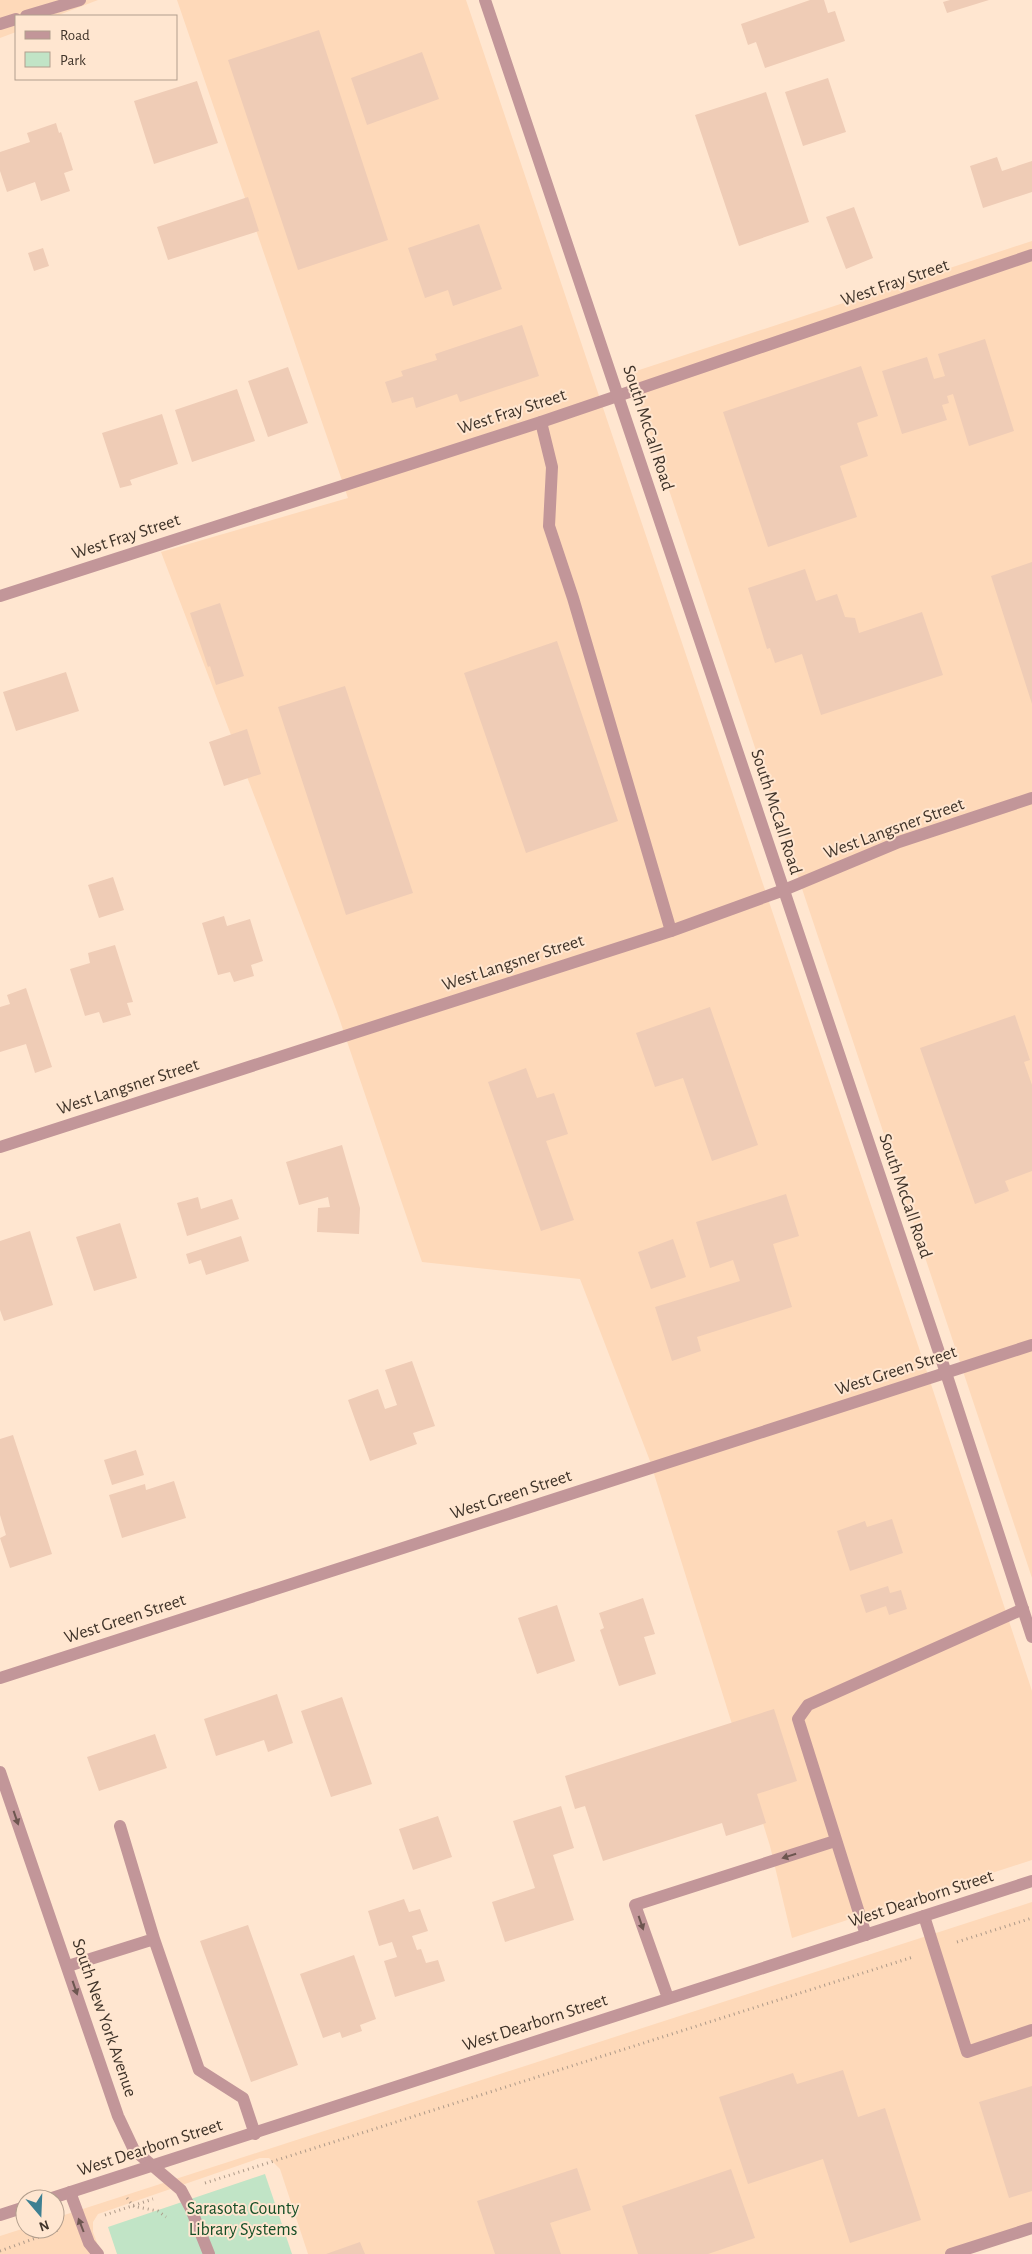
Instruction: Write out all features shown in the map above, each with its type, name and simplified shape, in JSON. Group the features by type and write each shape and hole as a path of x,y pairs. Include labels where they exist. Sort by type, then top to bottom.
{"street":[{"path":"29,15 80,0"},
{"name":"South McCall Road","path":"485,0 946,1373 1032,1637"},
{"path":"0,24 15,19"},
{"name":"West Fray Street","path":"0,596 541,422 1032,255"},
{"path":"541,422 552,467 548,526 573,598 671,931"},
{"name":"West Langsner Street","path":"0,1146 671,931 784,890 899,842 1032,798"},
{"name":"West Green Street","path":"0,1678 1032,1345"},
{"path":"866,1935 798,1719 808,1705 1023,1609"},
{"name":"South New York Avenue","path":"0,1772 118,2116 134,2150 181,2190 191,2209 209,2254"},
{"path":"120,1826 154,1938 199,2070 243,2098 254,2134"},
{"path":"668,1998 635,1905 835,1841"},
{"name":"West Dearborn Street","path":"65,2194 1032,1881"},
{"path":"924,1916 967,2052 1032,2030"},
{"path":"68,1966 154,1938"},
{"path":"70,2192 89,2243 98,2254"},
{"path":"0,2215 15,2210"},
{"path":"951,2254 1032,2228"}],"path":[{"path":"0,2251 181,2190 1032,1918"},
{"path":"112,2178 133,2206 158,2210 170,2223"}],"shaded area":[{"path":"0,0 98,0 59,15 15,15 15,32 0,38"},
{"path":"177,0 466,0 929,1378 1032,1691 1032,1860 792,1938 770,1846 650,1461 580,1279 422,1262 337,1012 161,552 348,498"},
{"path":"1032,241 1032,1578 630,373"},
{"path":"1032,1902 1032,2226 952,2254 308,2254 280,2169 269,2158 260,2158 98,2214 93,2222 93,2232 101,2254 0,2254 0,2236 15,2231 15,2239 65,2239 65,2215"}],"green space":[{"name":"Sarasota County Library Systems","path":"265,2174 292,2254 117,2254 108,2227"}],"building":[{"path":"810,0 824,0 828,13 835,11 845,41 765,68 756,42 748,45 741,24"},
{"path":"950,0 989,0 947,13 943,2"},
{"path":"319,30 388,240 298,270 228,60"},
{"path":"422,52 439,99 367,125 351,78"},
{"path":"828,78 846,132 803,146 785,92"},
{"path":"197,81 218,143 154,164 134,101"},
{"path":"766,92 809,222 739,246 695,115"},
{"path":"56,123 59,133 61,132 73,170 64,173 70,191 41,201 35,182 7,192 0,171 0,152 30,142 27,133"},
{"path":"997,157 1002,171 1032,161 1032,192 983,208 970,166"},
{"path":"248,197 259,231 168,260 157,227"},
{"path":"854,207 873,258 846,269 826,217"},
{"path":"479,224 502,289 453,306 448,290 425,298 408,248"},
{"path":"43,248 49,266 34,271 28,253"},
{"path":"522,325 539,376 460,402 457,394 416,408 413,397 392,403 385,382 403,376 401,371 437,360 435,354"},
{"path":"985,339 1014,431 969,446 953,394 947,396 949,403 942,405 947,420 902,434 882,371 927,357 934,379 945,376 938,354"},
{"path":"861,366 878,416 857,423 868,456 840,466 857,517 768,547 723,412"},
{"path":"288,367 308,423 268,437 248,381"},
{"path":"237,389 255,441 192,462 175,410"},
{"path":"162,414 178,464 130,480 132,485 120,488 102,433"},
{"path":"1032,562 1032,704 991,576"},
{"path":"805,569 816,601 837,594 845,617 855,618 859,633 922,612 943,675 821,715 802,654 775,663 770,648 767,649 748,588"},
{"path":"220,603 244,676 216,685 190,613"},
{"path":"557,641 618,821 526,853 464,673"},
{"path":"66,672 79,711 16,731 3,692"},
{"path":"345,686 413,893 346,915 278,707"},
{"path":"247,729 261,774 224,786 209,742"},
{"path":"113,877 124,910 99,918 88,885"},
{"path":"224,916 227,926 250,919 263,961 251,965 254,976 234,982 230,972 218,975 202,923"},
{"path":"115,945 133,1002 127,1003 131,1015 103,1023 99,1012 85,1016 70,969 90,963 88,953"},
{"path":"26,988 52,1067 35,1073 26,1044 0,1052 0,1007 10,1004 7,995"},
{"path":"710,1007 758,1145 712,1161 683,1078 655,1087 636,1033"},
{"path":"1015,1015 1030,1060 1024,1062 1032,1085 1032,1171 1005,1181 1009,1191 975,1204 920,1048"},
{"path":"526,1068 537,1098 554,1093 568,1134 546,1141 574,1220 541,1231 488,1082"},
{"path":"342,1145 360,1208 359,1234 317,1232 318,1208 330,1207 328,1197 299,1205 286,1162"},
{"path":"786,1194 799,1236 773,1244 792,1307 697,1337 701,1351 672,1361 655,1307 740,1281 733,1260 710,1268 696,1222"},
{"path":"198,1197 201,1209 232,1199 239,1219 187,1236 177,1203"},
{"path":"120,1223 137,1278 94,1291 76,1237"},
{"path":"30,1231 53,1305 4,1321 0,1310 0,1241"},
{"path":"241,1236 249,1261 206,1275 201,1260 189,1264 186,1254"},
{"path":"673,1239 686,1277 651,1289 638,1252"},
{"path":"412,1361 435,1426 413,1433 417,1444 370,1461 348,1400 378,1389 385,1409 397,1405 385,1370"},
{"path":"13,1435 52,1554 10,1568 0,1538 6,1535 0,1515 0,1439"},
{"path":"136,1450 144,1475 112,1485 104,1460"},
{"path":"174,1481 186,1518 122,1538 109,1495 145,1484 146,1490"},
{"path":"892,1519 903,1553 850,1571 837,1531 865,1521 867,1527"},
{"path":"888,1586 890,1593 901,1590 907,1609 889,1615 886,1606 866,1613 860,1595"},
{"path":"643,1598 655,1634 644,1637 656,1674 619,1686 600,1630 604,1628 599,1613"},
{"path":"557,1605 575,1661 537,1674 518,1618"},
{"path":"277,1694 293,1743 268,1752 264,1740 216,1756 204,1719"},
{"path":"342,1697 372,1784 331,1797 301,1711"},
{"path":"774,1709 797,1781 757,1794 766,1823 726,1836 722,1823 603,1861 585,1806 575,1809 565,1776"},
{"path":"155,1734 167,1768 99,1791 87,1757"},
{"path":"561,1806 574,1848 553,1855 574,1920 505,1942 492,1902 535,1888 513,1821"},
{"path":"438,1816 452,1857 413,1870 399,1829"},
{"path":"404,1899 409,1912 420,1909 428,1931 412,1936 417,1950 421,1949 426,1963 438,1960 445,1981 395,1997 384,1961 397,1957 392,1942 379,1946 368,1911"},
{"path":"248,1925 298,2065 251,2082 200,1941"},
{"path":"354,1955 376,2019 360,2025 362,2031 342,2038 340,2032 323,2038 300,1974"},
{"path":"843,2070 858,2117 885,2108 921,2220 850,2243 823,2159 748,2184 719,2097 793,2073 797,2084"},
{"path":"1032,2086 1032,2191 1009,2198 979,2102"},
{"path":"577,2168 591,2210 550,2223 561,2254 495,2254 477,2201"},
{"path":"731,2169 755,2238 708,2254 638,2254 622,2206"},
{"path":"360,2242 365,2254 326,2254"}]}
